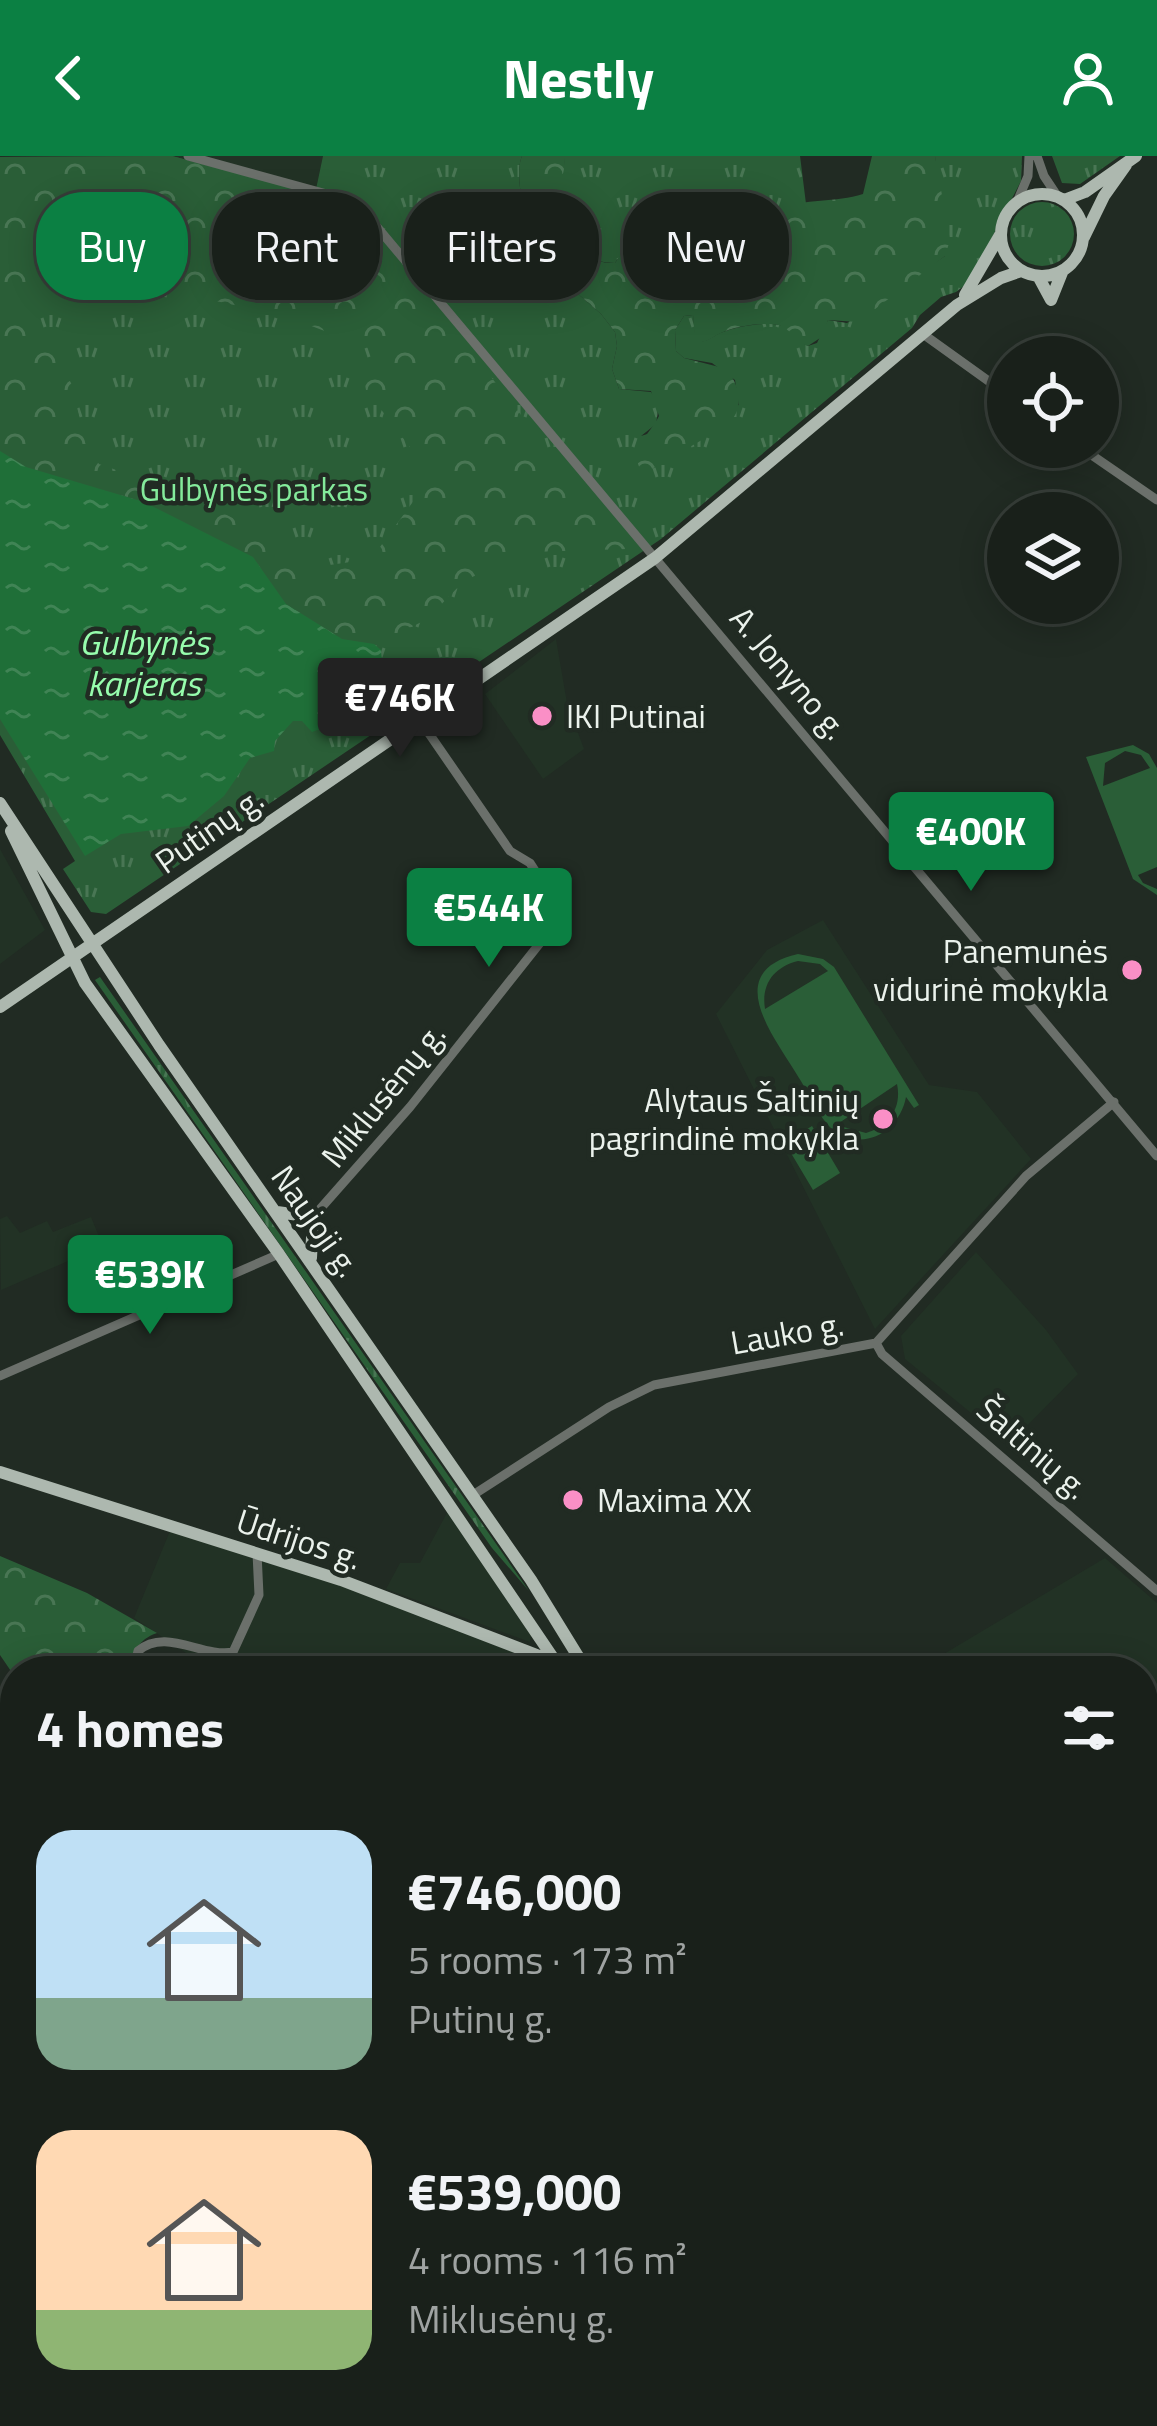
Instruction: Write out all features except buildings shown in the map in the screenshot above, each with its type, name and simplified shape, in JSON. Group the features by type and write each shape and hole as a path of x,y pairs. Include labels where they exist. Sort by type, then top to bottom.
{"main road":[{"path":"1064,270 1038,276 1022,271 1006,256 1000,235 1005,216 1017,202 1037,194 1061,198 1085,192 1131,161"},
{"path":"1038,276 1051,299 1104,196 1131,161"},
{"path":"1061,198 1080,218 1083,242"},
{"name":"Putinų g.","path":"957,305 989,260 1000,235"},
{"name":"Putinų g.","path":"0,1006 655,558 957,305 1000,278 1022,271"},
{"name":"Naujoji g.","path":"0,804 578,1656"},
{"name":"Naujoji g.","path":"0,804 85,982 552,1656"},
{"path":"277,1212 314,1217 310,1259"},
{"name":"Ūdrijos g.","path":"0,1472 361,1587 533,1656"},
{"path":"572,1656 576,1652"}],"street":[{"path":"188,156 356,202 655,558"},
{"path":"1033,156 1061,198"},
{"path":"1017,202 1033,156"},
{"path":"923,334 987,380"},
{"path":"1111,468 1157,500"},
{"name":"A. Jonyno g.","path":"655,558 1157,1156"},
{"name":"Miklusėnų g.","path":"314,1217 410,1107 563,914 530,863 510,851 419,719"},
{"name":"Lauko g.","path":"473,1495 609,1407 654,1385 876,1343 1027,1176 1114,1102"},
{"path":"0,1376 278,1254"},
{"name":"Šaltinių g.","path":"876,1343 882,1354 1157,1592"},
{"path":"137,1656 153,1643 178,1643 225,1654 238,1647 261,1586 257,1553"}],"shaded area":[{"path":"172,156 323,156 315,192"},
{"path":"556,639 567,703 584,749 543,779 485,694"},
{"path":"0,849 45,930 0,964"},
{"name":"Alytaus Šaltinių pagrindinė mokykla","path":"823,920 929,1085 977,1092 1031,1159 875,1329 716,1014 767,950"},
{"path":"7,1216 20,1233 47,1221 53,1232 91,1217 103,1246 1,1290 0,1219"},
{"path":"976,1252 1046,1330 1078,1374 1009,1444 905,1359 901,1336"},
{"path":"448,1511 531,1635 530,1642 386,1589 400,1563 420,1563"},
{"path":"170,1531 381,1599 525,1656 191,1656 134,1618"},
{"path":"1105,1558 1157,1603 1157,1656 940,1656"}],"green space":[{"name":"Gulbynės parkas","path":"172,156 307,192 212,192 212,300 380,300 380,192 315,192 323,156 522,156 521,192 404,192 404,300 585,300 615,332 612,369 619,389 651,392 659,405 656,424 641,436 739,405 735,380 712,363 684,358 676,351 675,330 684,316 693,315 696,342 737,328 771,324 785,327 808,346 817,343 828,320 847,323 945,256 935,156 1022,156 1021,181 969,282 941,297 912,328 661,539 106,914 91,912 63,869 75,861 0,735 0,157"},
{"path":"172,156 306,192 212,192 212,300 380,300 380,237 404,267 404,300 430,300 627,549 531,552 465,580 426,620 374,644 342,639 286,604 253,557 144,502 26,467 0,451 0,157","holes":["36,192 188,192 188,295 285,316 373,353 363,373 366,390 420,460 423,488 380,547 357,561 323,566 191,496 99,464 85,442 72,385 27,299 36,287"]},
{"path":"522,156 565,156 556,192 521,192"},
{"path":"565,156 800,156 806,204 789,207 789,192 623,192 623,253 615,263 603,262 599,260 599,192 554,192"},
{"path":"872,156 935,156 950,240 945,256 858,322 828,320 823,336 808,346 772,324 741,327 695,342 693,315 684,316 675,330 676,351 684,358 727,369 738,391 738,406 726,426 643,474 638,450 659,416 651,391 619,389 612,369 615,332 585,300 599,300 599,261 615,263 623,252 623,300 789,300 789,206 863,194"},
{"path":"1052,156 1120,156 1080,184 1062,183"},
{"path":"1042,202 1064,212 1074,234 1064,256 1042,266 1020,256 1010,234 1020,212"},
{"path":"1133,745 1149,754 1157,768 1157,867 1138,875 1157,889 1157,895 1133,879 1086,757","holes":["1125,751 1141,755 1150,768 1103,786 1105,763"]},
{"path":"798,954 823,959 834,967 919,1105 914,1108 906,1097 897,1119 870,1138 848,1138 830,1127 760,1008 762,975 774,963","holes":["798,961 820,964 828,971 765,1009 771,978","897,1084 895,1108 881,1126 866,1133 836,1125"]},
{"path":"100,977 529,1591 492,1548 95,980"},
{"path":"812,1126 840,1173 813,1190 785,1143"},
{"path":"0,1556 87,1593 157,1633 145,1639 135,1656 0,1655"}],"water":[{"name":"Gulbynės karjeras","path":"0,451 26,467 144,502 253,557 286,604 342,639 374,644 381,650 377,673 320,729 312,732 302,721 293,721 275,741 274,751 250,758 224,796 188,826 121,834 85,856 0,719"}],"place":[{"name":"IKI Putinai","path":"542,716"},
{"name":"Panemunės vidurinė mokykla","path":"1132,970"},
{"name":"Alytaus Šaltinių pagrindinė mokykla","path":"883,1119"},
{"name":"Maxima XX","path":"573,1500"}]}
